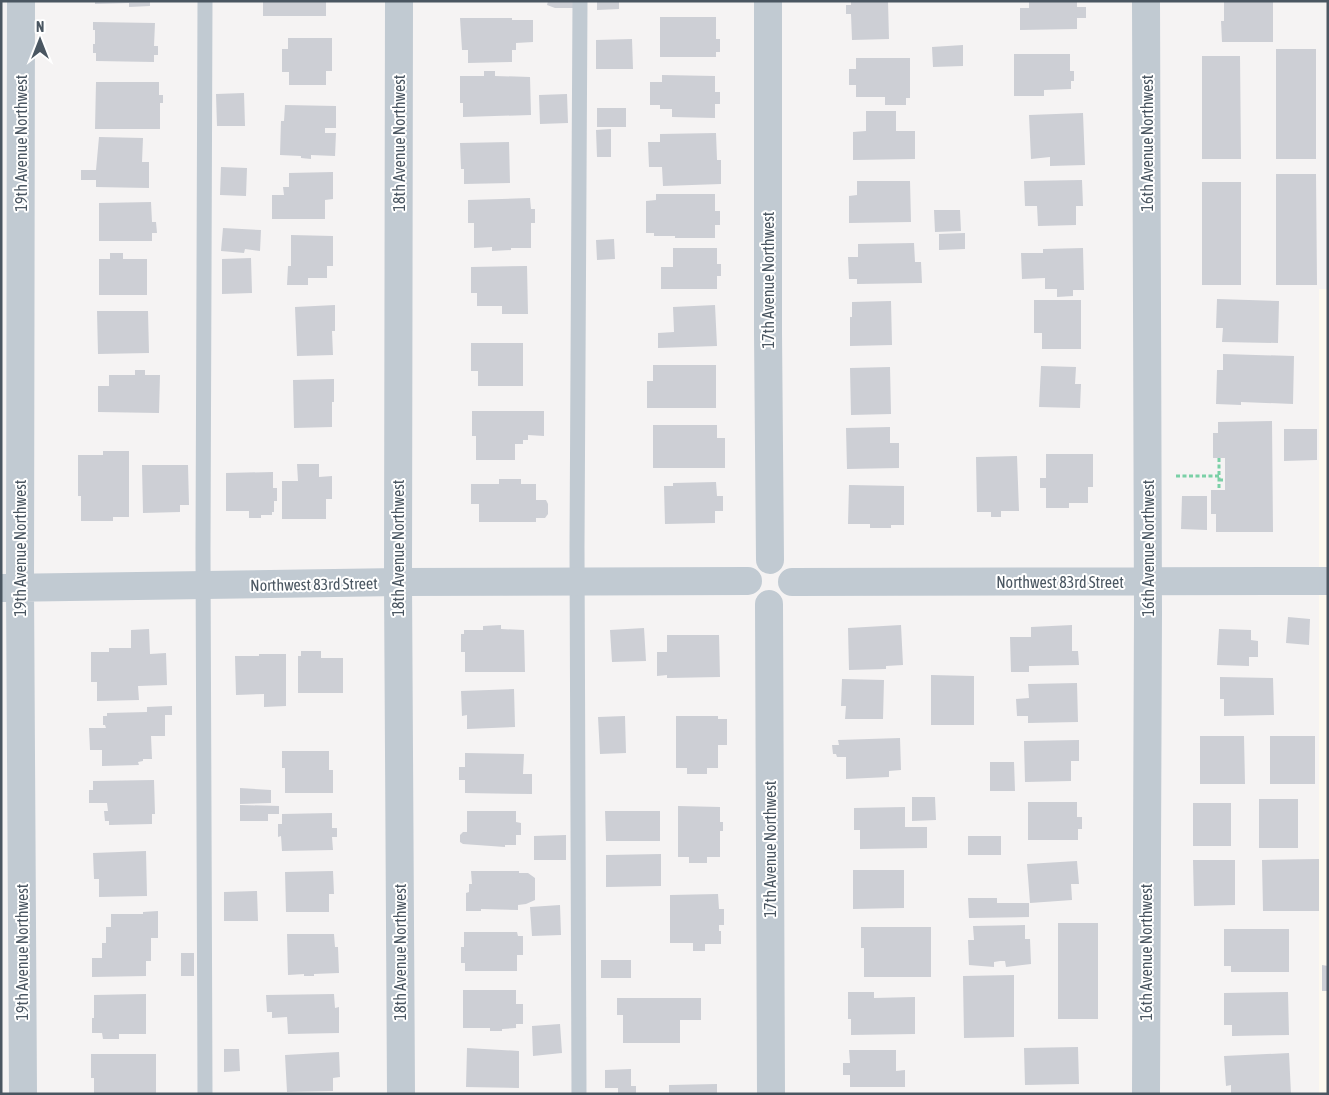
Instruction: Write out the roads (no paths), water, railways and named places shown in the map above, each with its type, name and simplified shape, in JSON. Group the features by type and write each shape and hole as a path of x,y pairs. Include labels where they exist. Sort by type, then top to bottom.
{"street":[{"name":"19th Avenue Northwest","path":"21,1 10,588 23,1094"},
{"name":"18th Avenue Northwest","path":"399,1 398,582 401,1094"},
{"name":"17th Avenue Northwest","path":"768,1 770,560"},
{"name":"16th Avenue Northwest","path":"1146,1 1148,582 1146,1094"},
{"path":"770,560 781,562 787,567 792,582 788,594 783,600 769,604 762,603 756,599 751,593 748,581 754,566 760,562 770,560"},
{"name":"Northwest 83rd Street","path":"10,588 398,582 748,581"},
{"name":"Northwest 83rd Street","path":"792,582 1328,581"},
{"name":"17th Avenue Northwest","path":"769,604 771,1094"}],"lane":[{"path":"205,1 203,586 205,1094"},
{"path":"579,1094 577,582 580,1"}]}
